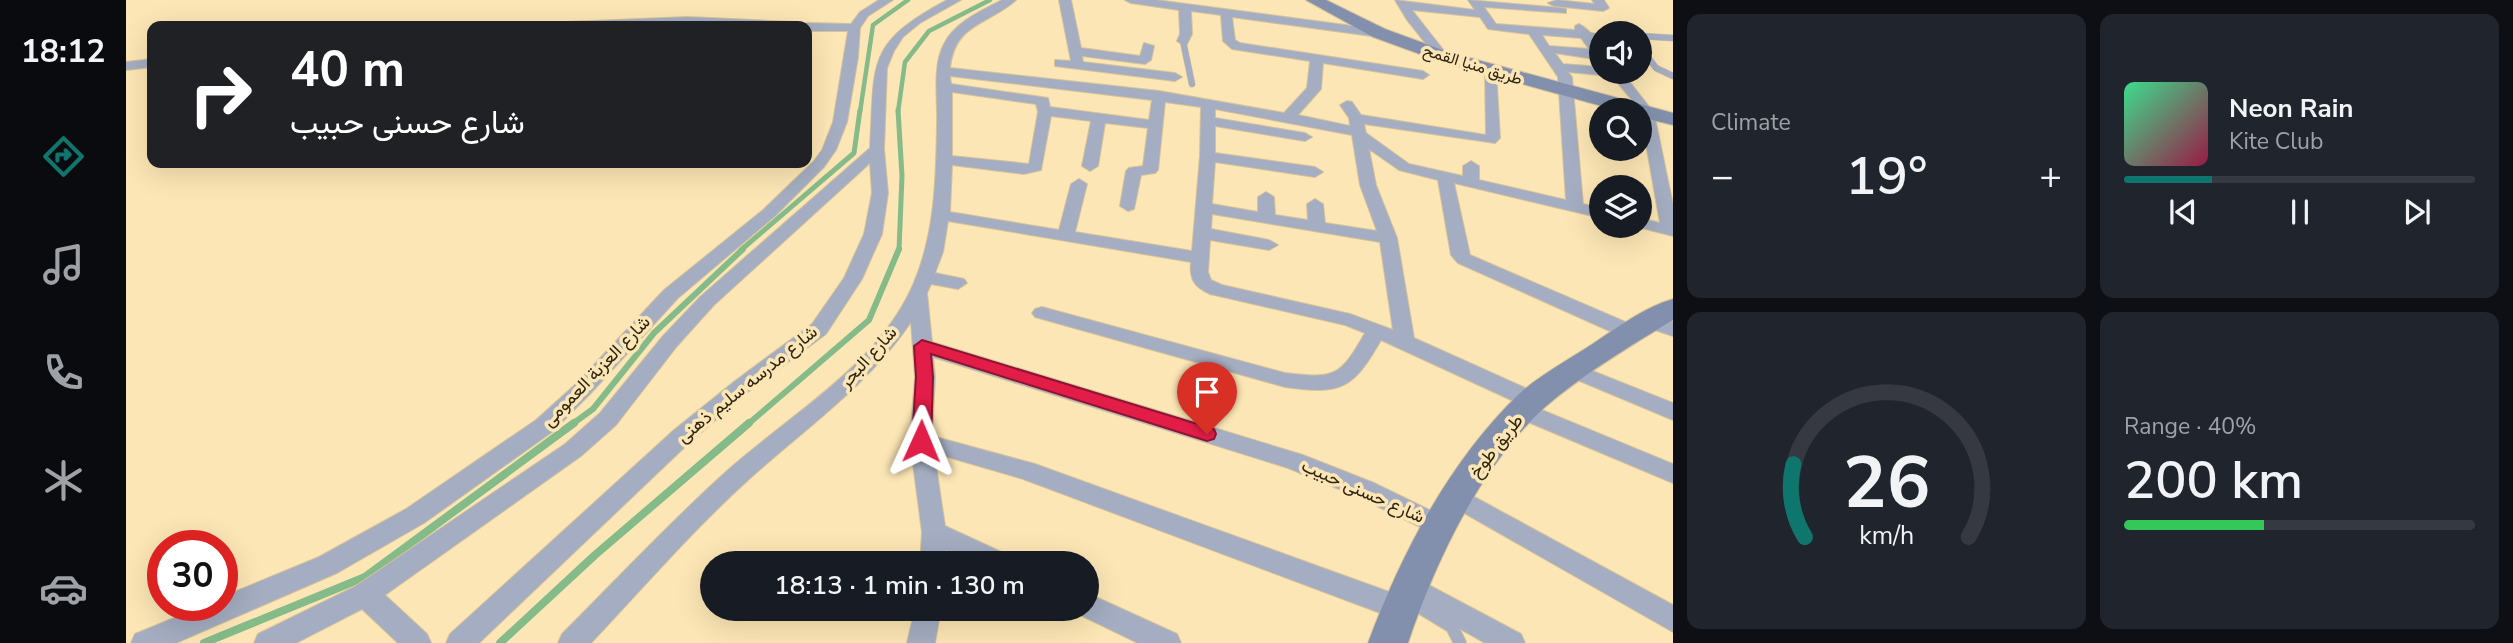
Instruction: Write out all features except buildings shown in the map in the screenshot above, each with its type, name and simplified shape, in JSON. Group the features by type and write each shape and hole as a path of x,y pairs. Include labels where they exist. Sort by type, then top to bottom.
{"main road":[{"name":"طريق منيا القمح","path":"1314,0 1379,33 1443,56 1590,98"},
{"name":"طريق منيا القمح","path":"1652,114 1673,119"},
{"name":"طريق طوخ","path":"1388,643 1404,598 1441,527 1491,448 1528,406 1575,370 1657,323"}],"street":[{"path":"856,0 883,2"},
{"name":"شارع مدرسه سليم ذهنى","path":"460,643 682,436 742,386 819,329 853,279 873,234 880,193 877,149 881,68 888,51 900,35 916,21 955,0"},
{"name":"شارع البحر","path":"572,643 737,477 850,380 890,336 921,285 934,252 940,215 945,49 959,30 1010,0"},
{"path":"1065,0 1071,61 1077,85"},
{"path":"1131,0 1185,6 1212,5 1226,11 1379,33"},
{"path":"1460,0 1603,8 1598,0"},
{"path":"1475,1 1492,27"},
{"path":"812,27 854,28 864,14 883,2"},
{"path":"1402,3 1485,14"},
{"path":"1402,3 1443,56"},
{"path":"1525,4 1549,32"},
{"path":"1555,5 1589,39"},
{"path":"1183,41 1187,29 1185,6"},
{"path":"1226,11 1231,44 1423,75"},
{"path":"1411,18 1586,35"},
{"path":"668,21 706,21"},
{"name":"شارع العزبة العمومى","path":"145,643 328,565 415,516 544,426 583,389 671,294 769,213 819,164 836,136 840,122 852,57 854,28"},
{"path":"1533,31 1565,77 1575,207"},
{"path":"1071,61 1146,60 1147,46"},
{"path":"1547,49 1589,54"},
{"path":"1289,116 1314,89 1317,57"},
{"path":"1071,61 1175,77"},
{"path":"126,66 147,64"},
{"path":"1561,68 1589,70"},
{"path":"943,79 1077,85 1159,95 1358,128 1438,125 1482,140 1493,138 1491,71"},
{"path":"943,79 1044,101 1045,110 1036,167 1024,169 943,159"},
{"path":"1619,84 1630,98"},
{"path":"1128,206 1133,171 1150,170 1159,95"},
{"path":"1208,103 1208,156 1199,277 1203,283 1217,290 1322,313 1377,330 1528,406 1673,474"},
{"path":"1347,105 1358,128 1368,185 1388,238 1405,342"},
{"path":"1045,110 1155,125"},
{"path":"1090,166 1099,117"},
{"path":"1208,121 1305,136"},
{"path":"1358,128 1398,164 1589,211"},
{"path":"1652,145 1672,231 1652,226"},
{"path":"268,643 366,594 573,450 608,419 670,341 707,301 877,149"},
{"path":"1208,156 1315,172"},
{"path":"1656,157 1673,161"},
{"path":"1471,166 1472,183"},
{"path":"1445,177 1459,252 1464,259 1657,323"},
{"path":"1066,236 1079,184"},
{"path":"1266,197 1267,218"},
{"path":"1315,204 1317,226"},
{"path":"1204,208 1388,238"},
{"path":"940,215 1200,258"},
{"path":"1202,233 1269,246"},
{"path":"933,551 934,532 921,441 925,377 921,285 958,283"},
{"path":"1042,313 1285,380 1311,384 1335,382 1352,374 1377,330"},
{"name":"شارع حسنى حبيب","path":"922,346 1295,461 1366,489 1441,527"},
{"path":"1575,370 1673,412"},
{"path":"921,441 1027,471 1404,598 1511,643"},
{"path":"1458,498 1673,619"},
{"path":"934,532 974,551"},
{"path":"366,594 417,643"},
{"path":"1099,611 1167,643"},
{"path":"921,643 926,621"}],"lane":[{"path":"1652,37 1673,38"},
{"path":"1183,41 1192,84"},
{"path":"1652,63 1656,68 1673,76"},
{"path":"1404,598 1452,627 1460,643"}],"waterway":[{"path":"860,112 873,25 908,0"},
{"path":"898,111 905,62 929,31 990,0"},
{"path":"741,250 854,153 860,110"},
{"path":"898,111 902,176 899,250"},
{"path":"571,425 593,409 654,333 743,249"},
{"path":"747,425 869,320 899,249"},
{"path":"204,643 365,577 574,423"},
{"path":"500,643 595,555 749,423"}],"route":[{"path":"921,441 925,377 922,346 1207,434"}]}
